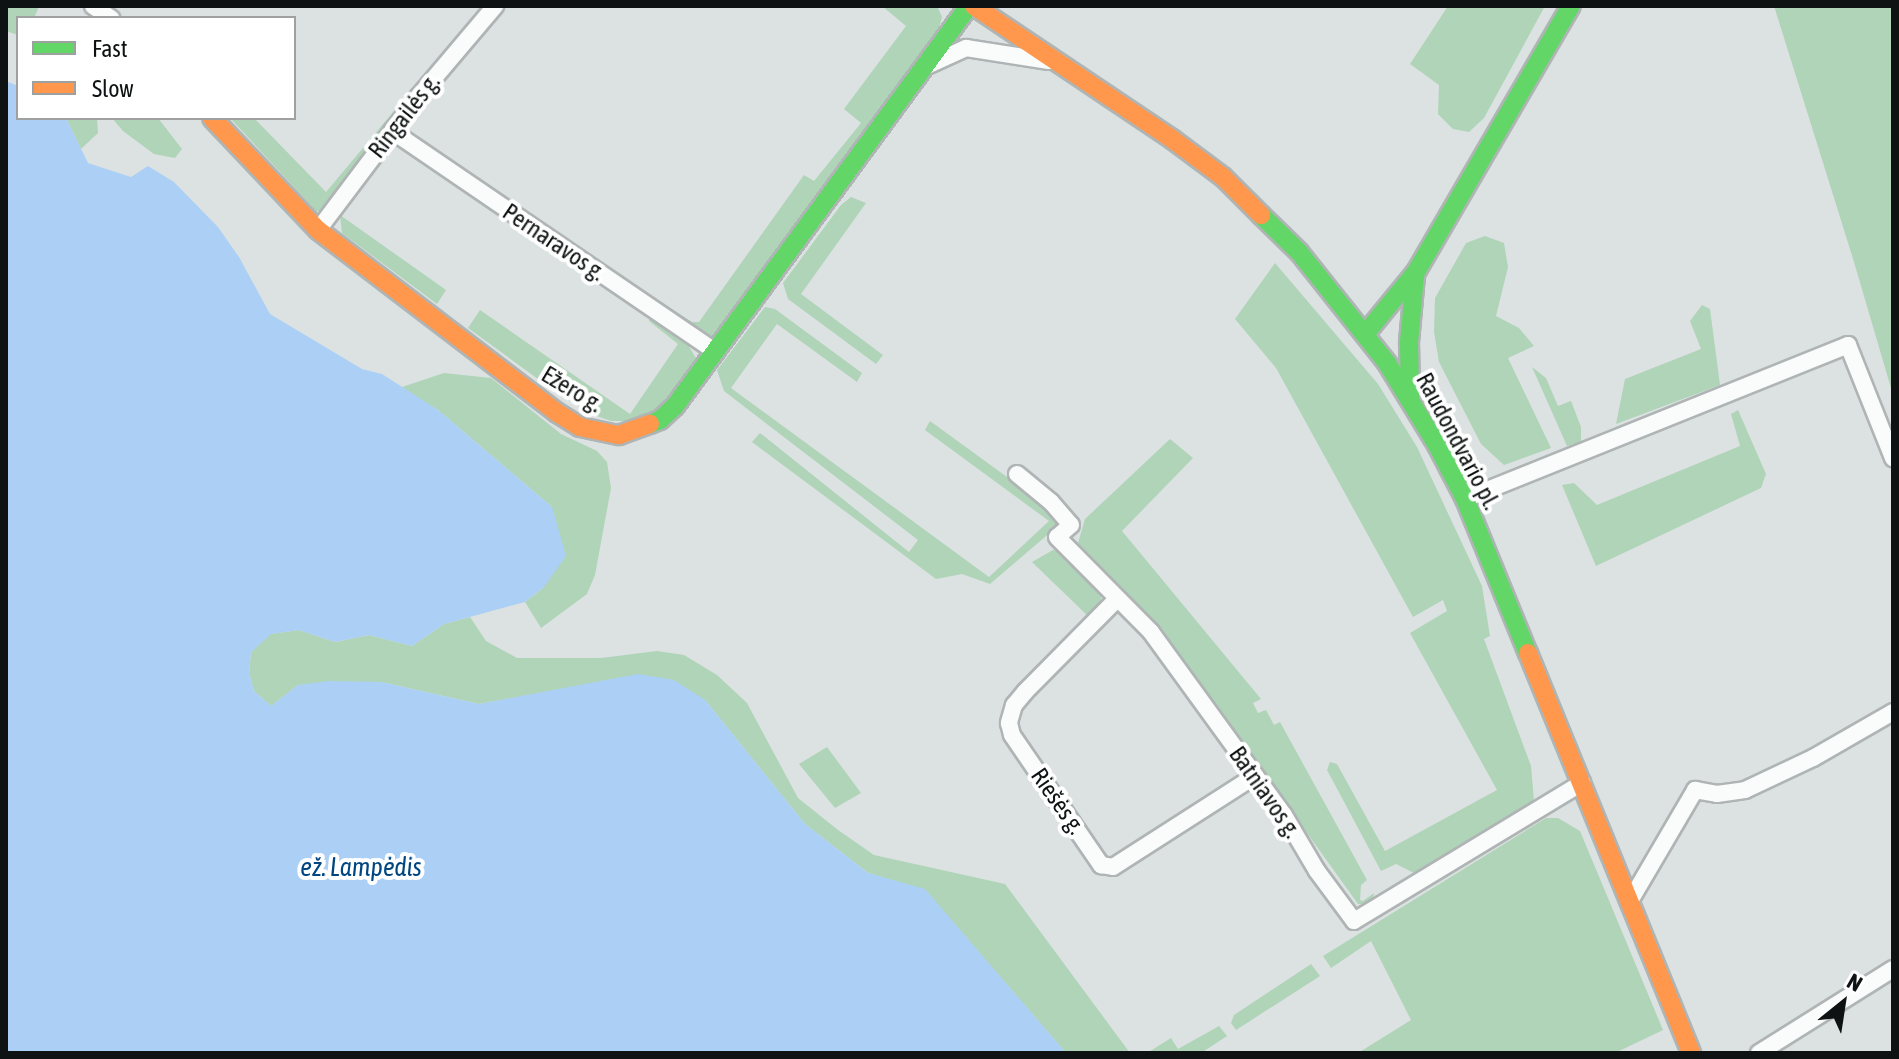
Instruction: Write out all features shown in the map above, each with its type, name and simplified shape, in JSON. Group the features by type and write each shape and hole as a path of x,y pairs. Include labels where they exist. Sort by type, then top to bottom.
{"main road":[{"name":"Raudondvario pl.","path":"971,6 1058,62 1223,177 1287,239 1366,333 1410,399 1465,499 1691,1053"},
{"name":"Ežero g.","path":"214,120 318,230 556,412 601,434 619,435 660,420 716,352 971,6"},
{"path":"1366,333 1416,272 1571,6"},
{"path":"1410,399 1409,332 1416,272"}],"street":[{"name":"Ringailės g.","path":"318,230 392,131 495,6"},
{"name":"Ežero g.","path":"925,68 951,52 966,48 1058,62"},
{"name":"Pernaravos g.","path":"392,131 716,352"},
{"path":"1465,499 1848,345 1893,458"},
{"name":"Batniavos g.","path":"1017,474 1051,502 1071,525 1057,537 1151,632 1354,921 1582,783"},
{"name":"Riešės g.","path":"1116,600 1014,705 1009,723 1012,735 1101,865 1113,867 1255,776"},
{"path":"1630,901 1695,790 1717,794 1745,790 1813,758 1893,712"},
{"path":"1759,1053 1893,969"}],"green space":[{"path":"6,6 37,6 35,16 16,16 16,34 6,31"},
{"path":"882,6 937,6 942,17 939,28 714,338 700,336 643,297 646,292 692,322 699,322 804,175 814,181 861,123 844,109 906,26"},
{"path":"1448,6 1545,6 1484,118 1469,132 1453,129 1438,114 1439,85 1410,64"},
{"path":"1774,6 1893,6 1893,395 1854,262"},
{"path":"410,92 374,146 320,211 316,211 232,120 256,120 326,192"},
{"path":"67,120 97,120 98,133 81,149"},
{"path":"114,120 160,120 182,149 175,158 154,154 123,131"},
{"path":"851,197 866,203 801,294 883,355 876,364 788,299 783,283 841,205"},
{"path":"340,215 446,290 437,304 342,233"},
{"path":"1485,236 1504,243 1508,267 1496,316 1519,328 1534,346 1508,358 1551,448 1504,465 1481,444 1439,362 1434,332 1435,298 1466,243"},
{"path":"1275,263 1378,384 1417,447 1482,586 1490,636 1484,639 1531,766 1534,801 1416,874 1396,864 1381,871 1327,770 1330,762 1337,764 1385,851 1497,790 1410,633 1447,611 1443,600 1413,617 1276,368 1235,319"},
{"path":"1702,305 1710,309 1720,385 1616,424 1625,379 1701,349 1690,321"},
{"path":"765,307 775,309 862,373 857,382 777,324 731,388 989,577 1049,521 925,430 930,421 1047,506 1057,517 1059,525 990,584 962,574 936,579 752,442 760,433 909,552 918,540 724,391 717,370"},
{"path":"480,310 630,414 678,344 649,321 650,318 687,343 697,360 654,413 634,421 611,421 591,414 560,395 468,328"},
{"path":"1532,367 1546,378 1558,406 1571,401 1581,427 1581,442 1567,446"},
{"path":"444,373 491,378 561,434 597,451 607,462 611,488 595,575 587,594 541,628 525,602 544,587 552,507 438,410 399,388"},
{"path":"1738,410 1766,474 1761,488 1596,566 1562,485 1574,483 1597,505 1740,446 1731,414"},
{"path":"1170,439 1193,458 1122,531 1261,699 1253,703 1258,713 1266,710 1274,725 1280,722 1367,880 1361,885 1360,900 1374,893 1372,904 1358,904 1161,630 1088,558 1078,543 1085,519"},
{"path":"1053,550 1062,552 1102,594 1098,610 1090,618 1032,562"},
{"path":"470,617 486,641 517,658 601,658 657,651 684,655 717,675 747,703 798,798 838,830 874,855 1005,884 1130,1053 1066,1053 925,890 868,873 805,824 705,700 535,694 479,704 381,682 298,685 271,706 254,691 249,673 251,652 270,634 299,630 335,642 369,635 412,646 444,624"},
{"path":"827,747 861,793 835,808 799,764"},
{"path":"1546,818 1558,818 1580,831 1663,1030 1615,1053 1358,1053 1411,1020 1371,941 1331,968 1323,956"},
{"path":"1311,964 1320,976 1236,1030 1231,1023 1234,1015"},
{"path":"1219,1026 1227,1036 1201,1053 1147,1053 1171,1038 1178,1049"}],"water":[{"name":"ež. Lampėdis","path":"6,81 16,85 16,120 67,120 88,163 131,177 148,166 174,182 218,227 239,257 270,314 362,369 382,374 438,410 552,507 566,556 544,587 525,602 444,624 412,646 369,635 335,642 299,630 271,634 251,652 249,673 254,691 271,706 298,685 329,681 381,682 479,704 638,674 674,680 705,700 805,824 868,873 925,889 1066,1053 6,1053"}],"traffic: fast":[{"path":"650,424 660,420 675,406 969,6"},
{"path":"1366,333 1416,272 1571,6"},
{"path":"1261,215 1299,252 1387,363 1437,445 1465,499 1528,653"},
{"path":"1410,399 1409,342 1415,276"}],"traffic: slow":[{"path":"974,6 1172,139 1223,177 1261,215"},
{"path":"214,120 318,230 556,412 580,427 619,435 650,424"},
{"path":"1528,653 1691,1053"}]}
